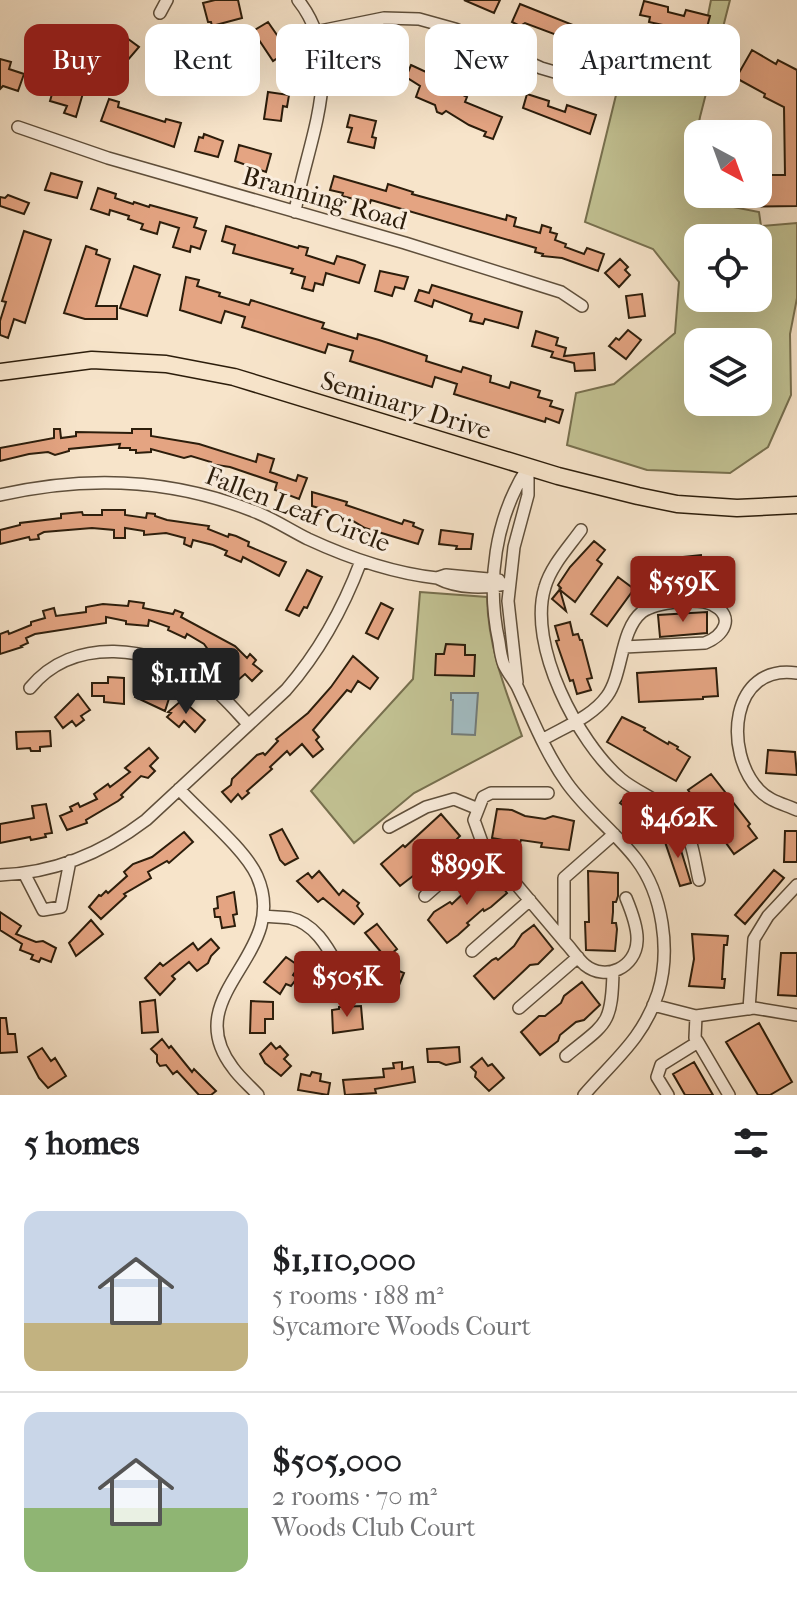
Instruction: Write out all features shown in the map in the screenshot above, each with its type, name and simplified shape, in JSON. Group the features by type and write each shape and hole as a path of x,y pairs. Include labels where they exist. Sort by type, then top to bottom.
{"main road":[{"name":"Seminary Drive","path":"0,372 92,360 166,364 234,377 528,467 677,504 737,508 797,505"}],"street":[{"path":"160,13 167,0"},
{"path":"298,0 311,24"},
{"path":"354,24 384,18 419,19 455,29 553,72"},
{"path":"295,212 322,96"},
{"name":"Branning Road","path":"18,127 53,141 561,292 582,306"},
{"path":"528,467 514,489 504,521 493,582 495,624 503,664 568,784 648,877 662,928 662,968 653,1005 627,1051 584,1095"},
{"path":"517,686 508,601 514,547 528,495 528,467"},
{"name":"Fallen Leaf Circle","path":"0,495 99,481 156,484 192,491 255,511 306,538 361,561 437,578 446,583 509,583"},
{"path":"581,530 551,572 545,586 541,612 546,649 560,689 608,767 677,817 688,837 699,880"},
{"path":"0,875 24,873 70,861 132,831 286,690 319,649 344,604 361,561"},
{"path":"542,740 590,713 609,695 624,647 641,613 659,604 689,601 711,603 726,618 726,627 718,638 705,643 624,647"},
{"path":"30,688 52,668 71,657 121,651 179,666 207,683 248,724"},
{"path":"797,673 776,673 756,682 744,699 737,728 738,746 748,775 759,791 771,800 797,810"},
{"path":"179,789 253,869 264,898 264,916 256,943 223,995 217,1025 227,1059 258,1095"},
{"path":"548,793 491,793 483,797 476,808 474,820 483,845 578,957 596,971 613,971 628,963 636,949 638,937 626,898"},
{"path":"389,827 426,807 454,799 476,808"},
{"path":"564,941 564,878 614,834"},
{"path":"425,896 483,845"},
{"path":"24,873 43,910 61,907 70,861"},
{"path":"749,1009 754,939 768,916 797,885"},
{"path":"472,951 530,900"},
{"path":"264,916 293,919 309,927 338,966"},
{"path":"519,1008 578,957"},
{"path":"566,1056 598,1029 609,1015 613,971"},
{"path":"653,1005 696,1016 749,1009 797,1015"},
{"path":"696,1016 695,1038 729,1095"},
{"path":"668,1095 657,1077 661,1065 698,1042"}],"green space":[{"path":"711,0 730,0 724,24 706,24"},
{"path":"616,96 705,96 699,120 684,120 684,208 739,208 759,212 761,224 684,224 684,312 772,312 772,225 797,223 797,298 790,334 791,395 768,447 730,473 647,470 567,445 576,393 614,384 675,333 679,282 653,249 585,222"},
{"path":"420,592 487,597 494,651 522,736 414,793 354,843 311,791 413,679"}],"water":[{"path":"451,693 478,693 475,735 452,734"}],"building":[{"path":"238,0 242,18 212,24 208,22 203,3"},
{"path":"464,0 500,0 494,13"},
{"path":"644,1 668,7 668,12 684,16 686,10 710,16 708,24 658,24 649,22 650,17 640,15"},
{"path":"520,4 570,24 553,24 553,34 537,28 537,24 512,22"},
{"path":"268,22 276,34 276,59 273,61 260,42 260,27"},
{"path":"129,40 139,47 129,59"},
{"path":"752,50 776,64 778,60 797,70 797,206 772,206 772,175 785,175 784,107 740,80 740,71"},
{"path":"0,59 11,62 9,69 24,74 18,91 3,86 0,89"},
{"path":"411,65 425,71 425,96 465,96 465,102 502,117 493,139 484,136 486,132 446,111 442,114 437,112 435,105 416,97 420,86 409,79"},
{"path":"268,92 276,93 276,96 289,96 287,107 283,106 281,121 264,119"},
{"path":"51,96 82,96 76,117 64,113 67,106 50,101"},
{"path":"526,96 533,96 549,101 548,106 565,112 567,105 596,115 590,134 523,108"},
{"path":"109,99 119,102 118,107 165,122 166,119 181,123 174,147 101,121"},
{"path":"350,115 376,121 372,137 376,138 374,148 348,142 352,128 347,127"},
{"path":"204,134 223,141 218,157 195,151 199,137 203,138"},
{"path":"239,145 271,154 266,172 235,161"},
{"path":"51,173 82,182 77,198 45,190"},
{"path":"334,176 386,191 388,184 412,194 506,220 507,215 516,218 514,226 540,233 542,225 551,228 550,232 557,234 555,240 566,244 565,247 584,254 587,248 604,254 598,271 562,258 542,256 535,252 536,248 371,200 370,203 342,196 343,193 330,190"},
{"path":"98,188 133,204 150,205 197,218 194,227 206,231 200,249 191,246 190,252 173,247 179,228 160,222 157,234 141,229 143,224 128,219 129,216 110,210 109,215 91,209"},
{"path":"8,195 29,203 24,214 0,206 0,197"},
{"path":"226,226 298,248 308,248 306,255 334,264 337,256 365,265 359,283 326,273 323,285 315,283 313,291 302,288 305,277 291,273 293,269 233,253 235,245 222,241"},
{"path":"24,231 51,240 25,323 14,319 8,338 0,335 0,321 6,302 2,301"},
{"path":"86,246 110,259 96,306 117,306 117,319 85,319 64,313"},
{"path":"620,259 628,267 625,270 630,275 619,287 605,273"},
{"path":"134,266 160,275 147,316 120,308"},
{"path":"380,271 408,277 404,289 395,287 392,296 375,291"},
{"path":"186,277 199,280 197,286 220,293 219,296 249,305 251,300 324,323 322,328 357,339 358,334 379,340 427,356 426,361 461,372 463,367 491,376 490,382 509,388 511,382 540,391 538,397 552,401 550,406 563,410 559,423 546,418 545,422 454,394 457,384 435,377 432,387 350,361 353,351 328,344 325,353 242,327 245,317 225,311 221,323 180,310"},
{"path":"432,285 522,312 518,328 485,319 483,324 470,321 472,314 434,300 432,307 415,301 419,290 429,293"},
{"path":"642,294 645,316 629,318 626,296"},
{"path":"628,330 641,340 626,359 609,346"},
{"path":"536,331 558,338 556,345 566,348 564,356 594,353 595,370 575,371 574,363 551,357 553,352 532,346"},
{"path":"54,429 60,429 61,438 76,436 76,432 132,433 132,429 151,429 151,436 199,444 256,462 258,454 274,459 270,472 296,481 298,475 307,478 299,499 275,490 277,483 230,467 151,449 151,452 136,453 130,448 119,448 120,444 69,449 55,455 48,452 29,454 0,461 0,448 54,438"},
{"path":"312,492 402,524 404,520 414,523 413,526 423,530 418,544 365,528 348,518 321,512 322,509 312,506"},
{"path":"102,510 125,510 125,515 146,518 147,513 155,514 167,520 209,526 208,529 228,537 229,534 236,536 249,542 248,546 286,562 279,576 243,557 241,562 225,555 227,551 213,545 193,540 191,547 184,544 185,538 166,533 144,535 144,531 125,528 125,538 114,538 114,530 92,528 44,532 38,535 39,539 30,540 29,537 0,544 0,530 20,523 61,518 61,514 82,512 83,515 102,515"},
{"path":"441,530 473,534 471,549 439,544"},
{"path":"594,541 605,550 597,560 602,564 575,602 560,590 566,611 552,599 561,588 558,585 570,567"},
{"path":"701,555 703,573 657,579 655,560"},
{"path":"307,570 322,577 307,608 304,607 299,616 286,610"},
{"path":"618,577 634,589 607,626 591,614"},
{"path":"129,601 144,603 143,608 183,613 181,617 235,646 247,658 250,654 256,660 253,664 262,671 252,681 245,674 237,681 232,677 237,671 231,666 233,664 187,634 185,638 168,630 169,627 149,620 148,626 126,624 126,621 106,617 106,623 35,634 26,638 28,643 22,647 0,654 0,634 8,631 9,634 45,618 43,611 54,608 56,616 86,612 86,607 103,604 128,606"},
{"path":"381,603 393,609 378,639 366,633"},
{"path":"707,612 707,633 660,637 658,615"},
{"path":"570,622 573,635 578,634 582,640 592,678 587,679 591,690 577,694 556,641 559,640 555,626"},
{"path":"446,644 465,645 465,655 475,655 474,676 435,675 436,654 444,654"},
{"path":"353,656 378,678 370,689 358,681 313,730 323,749 313,757 302,744 290,755 287,751 247,791 249,793 242,799 238,794 231,802 222,792 231,785 232,779 257,755 265,755 278,741 276,739 308,713"},
{"path":"716,668 718,696 639,702 637,673"},
{"path":"108,677 124,678 124,704 104,702 104,696 92,696 92,683 108,683"},
{"path":"139,684 150,688 157,686 171,692 165,711 135,697"},
{"path":"78,694 90,710 81,716 84,720 76,726 72,721 63,728 55,717"},
{"path":"182,700 205,720 195,732 184,721 179,727 167,717 171,713 168,712"},
{"path":"622,717 678,747 690,757 676,781 607,742"},
{"path":"50,731 51,746 40,747 40,751 17,749 16,732"},
{"path":"149,748 158,758 150,766 155,771 148,778 141,776 118,801 86,820 87,823 67,830 60,816 72,811 70,807 78,803 80,807 97,799 94,794 130,772 125,768"},
{"path":"768,750 795,752 797,775 766,773"},
{"path":"711,774 750,824 748,826 757,838 734,854 688,790"},
{"path":"627,794 669,822 658,831 620,803"},
{"path":"46,804 52,833 31,840 30,837 0,843 0,824 34,818 32,806"},
{"path":"497,809 512,810 525,816 545,819 553,816 574,821 569,850 541,847 542,843 492,838"},
{"path":"441,814 460,836 445,851 438,855 436,852 420,866 422,869 400,886 381,864"},
{"path":"282,829 298,858 285,865 270,835"},
{"path":"785,831 797,831 797,862 784,862"},
{"path":"184,832 193,842 169,863 167,861 148,872 151,878 124,894 126,896 101,919 89,907 99,895 108,893 127,876 124,872 133,864 152,857"},
{"path":"676,834 691,883 680,886 664,839"},
{"path":"489,869 507,893 491,907 483,909 447,943 428,920 434,912 450,902 452,904"},
{"path":"774,870 784,878 745,924 735,915"},
{"path":"319,871 339,895 343,890 359,903 357,906 363,914 354,924 323,898 318,902 297,881 308,873 312,878"},
{"path":"588,871 618,873 618,896 613,902 612,923 616,923 617,929 615,951 586,950"},
{"path":"234,892 235,926 222,928 220,917 215,917 217,897"},
{"path":"0,912 21,926 16,934 56,948 51,962 41,958 39,962 31,959 33,955 20,950 22,944 0,930"},
{"path":"91,920 103,934 76,956 69,943"},
{"path":"377,924 397,949 386,958 365,933"},
{"path":"534,925 553,949 538,964 530,965 494,999 474,976 492,960 498,960"},
{"path":"692,934 728,936 727,945 724,945 724,988 689,986 694,959"},
{"path":"211,939 219,948 208,963 197,971 189,962 172,976 175,979 160,995 145,978 160,963 163,966 193,943 198,950"},
{"path":"781,953 797,953 797,996 778,995"},
{"path":"286,957 299,966 293,975 297,978 291,986 286,984 280,994 264,982"},
{"path":"385,965 404,973 393,1000 376,993"},
{"path":"582,982 600,1005 560,1035 558,1041 540,1055 521,1032 561,1003 564,996"},
{"path":"155,1000 158,1032 142,1033 140,1002"},
{"path":"251,1001 273,1002 273,1019 265,1019 265,1033 250,1033"},
{"path":"361,1006 363,1029 333,1033 332,1010"},
{"path":"0,1018 6,1018 8,1034 15,1034 17,1052 0,1053"},
{"path":"759,1023 792,1082 770,1095 758,1095 726,1042"},
{"path":"162,1039 192,1072 194,1069 216,1091 211,1095 199,1095 177,1071 173,1074 166,1065 160,1066 157,1055 151,1049"},
{"path":"271,1043 276,1049 280,1046 288,1055 284,1059 291,1066 281,1076 265,1063 260,1054"},
{"path":"459,1047 460,1062 446,1065 428,1062 427,1049"},
{"path":"42,1048 51,1061 55,1058 66,1076 48,1088 28,1057"},
{"path":"482,1058 504,1078 489,1091 475,1077 476,1072 471,1067"},
{"path":"402,1062 402,1069 413,1067 415,1082 375,1089 376,1093 345,1095 343,1080 384,1077 383,1069 394,1068 393,1063"},
{"path":"694,1062 713,1095 685,1095 673,1074"},
{"path":"312,1072 321,1074 320,1081 330,1083 328,1095 298,1090 301,1074 310,1076"}]}
